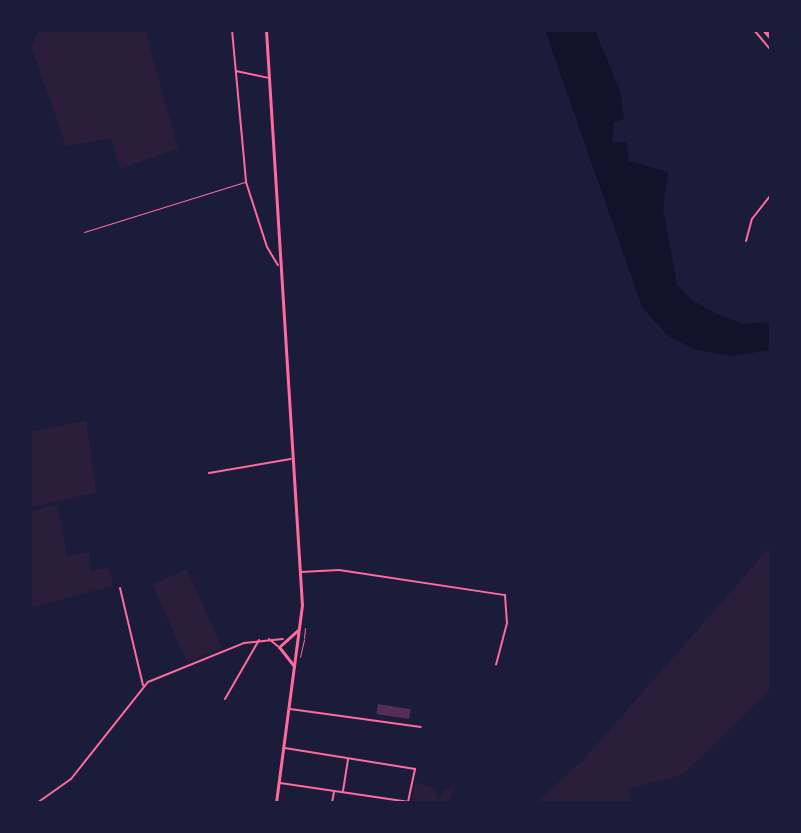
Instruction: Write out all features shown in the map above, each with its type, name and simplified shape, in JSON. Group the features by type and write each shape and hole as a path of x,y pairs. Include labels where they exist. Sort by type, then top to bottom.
{"highway":[{"path":"764,30 771,38"}],"main road":[{"path":"266,30 301,572 298,646 276,803"},
{"path":"295,668 279,647 283,639 289,638 300,627"},
{"path":"289,638 298,646"},
{"path":"286,657 297,652"}],"street":[{"path":"232,30 246,182 271,258 282,265"},
{"path":"754,30 771,50"},
{"path":"236,71 269,78"},
{"path":"746,241 752,219 771,195"},
{"path":"209,473 294,459"},
{"path":"301,572 339,570 505,595 507,623 496,665"},
{"path":"120,588 143,686"},
{"path":"37,803 71,779 143,686 244,643 268,638 283,639"},
{"path":"268,638 279,647"},
{"path":"225,699 248,653 259,639"},
{"path":"244,643 248,653"},
{"path":"290,709 421,727"},
{"path":"279,783 408,802 415,769 285,748"},
{"path":"343,792 348,759"},
{"path":"332,803 334,791"},
{"path":"383,803 384,798"}],"lane":[{"path":"84,232 246,182"}],"path":[{"path":"296,662 304,638 299,636"}],"shaded area":[{"path":"40,30 145,30 178,149 120,169 111,138 66,146 31,46"},
{"path":"545,30 595,30 621,94 624,119 614,122 612,142 626,142 629,161 668,172 663,209 677,284 690,299 717,314 743,324 771,322 771,350 732,356 695,350 667,335 642,307"},
{"path":"86,420 96,492 30,508 30,432"},
{"path":"57,504 67,556 89,552 91,571 109,568 113,586 30,608 30,512"},
{"path":"771,546 771,689 682,775 628,789 632,803 536,803 584,759"},
{"path":"187,569 222,648 187,663 152,584"},
{"path":"416,782 435,789 438,801 443,791 456,785 448,803 411,803"}],"building":[{"path":"378,704 411,709 409,719 376,714"}]}
